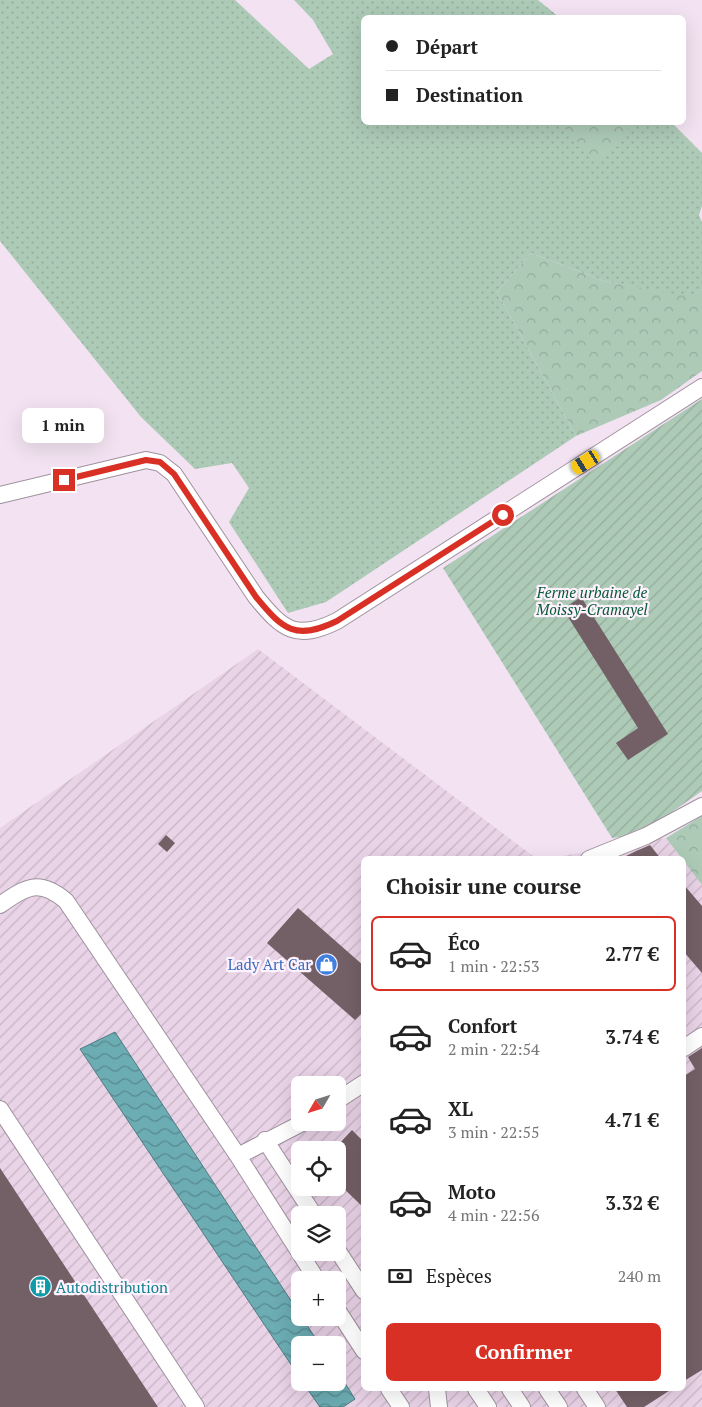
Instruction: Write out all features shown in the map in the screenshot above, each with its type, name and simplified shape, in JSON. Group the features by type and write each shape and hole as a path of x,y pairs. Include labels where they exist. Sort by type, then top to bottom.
{"street":[{"path":"0,495 146,460 160,462 174,474 270,615 286,628 301,632 318,630 337,621 702,388"},
{"path":"596,856 646,836 702,806"},
{"path":"0,905 29,889 42,886 54,891 66,901 238,1156 311,1271"},
{"path":"686,1047 702,1036"},
{"path":"346,1094 361,1084"},
{"path":"0,1109 196,1407"},
{"path":"238,1156 265,1140 291,1128"},
{"path":"265,1140 308,1206"},
{"path":"344,1261 361,1286"},
{"path":"346,1322 361,1342"},
{"path":"390,1391 401,1407"},
{"path":"437,1391 439,1407"},
{"path":"477,1391 488,1407"},
{"path":"511,1391 522,1407"},
{"path":"548,1391 559,1407"},
{"path":"586,1391 597,1407"}],"shaded area":[{"path":"258,649 533,856 361,856 361,1391 686,1391 686,864 702,885 702,1407 0,1407 0,828"},
{"path":"666,838 680,856 562,856"}],"green space":[{"path":"0,0 235,0 309,69 333,54 313,20 294,0 538,0 557,15 361,15 361,125 674,125 702,153 702,206 699,215 702,222 702,289 691,298 604,281 531,253 497,292 576,436 326,602 288,613 229,522 249,488 232,463 195,469 141,417 0,241"},
{"path":"562,125 631,125 596,162"},
{"path":"531,253 604,281 691,297 702,289 702,371 661,400 576,436 497,292"},
{"name":"Ferme urbaine de Moissy-Cramayel","path":"702,399 702,791 639,835 612,838 443,568"},
{"path":"702,816 702,885 686,864 686,856 680,856 666,838"}],"water":[{"path":"115,1032 291,1301 291,1326 308,1326 314,1336 291,1336 291,1365 80,1049"},
{"path":"346,1385 355,1399 343,1407 320,1407 309,1391 346,1391"}],"building":[{"path":"581,597 668,734 628,760 616,743 638,728 563,609"},
{"path":"166,835 175,843 167,852 158,844"},
{"path":"650,845 659,856 626,856"},
{"path":"686,887 702,906 702,973 686,954"},
{"path":"298,908 361,963 361,1014 355,1020 267,943"},
{"path":"702,1048 702,1370 686,1380 686,1075 695,1069 688,1057"},
{"path":"352,1130 361,1139 361,1205 346,1191 346,1141 342,1141"},
{"name":"Autodistribution","path":"0,1168 158,1407 0,1407"},
{"path":"616,1391 669,1391 644,1407 627,1407"}],"place":[{"name":"Lady Art Car","path":"327,964"},
{"name":"Autodistribution","path":"40,1287"}],"route":[{"path":"64,480 146,460 160,462 174,474 270,615 286,628 301,632 318,630 337,621 503,515"}]}
